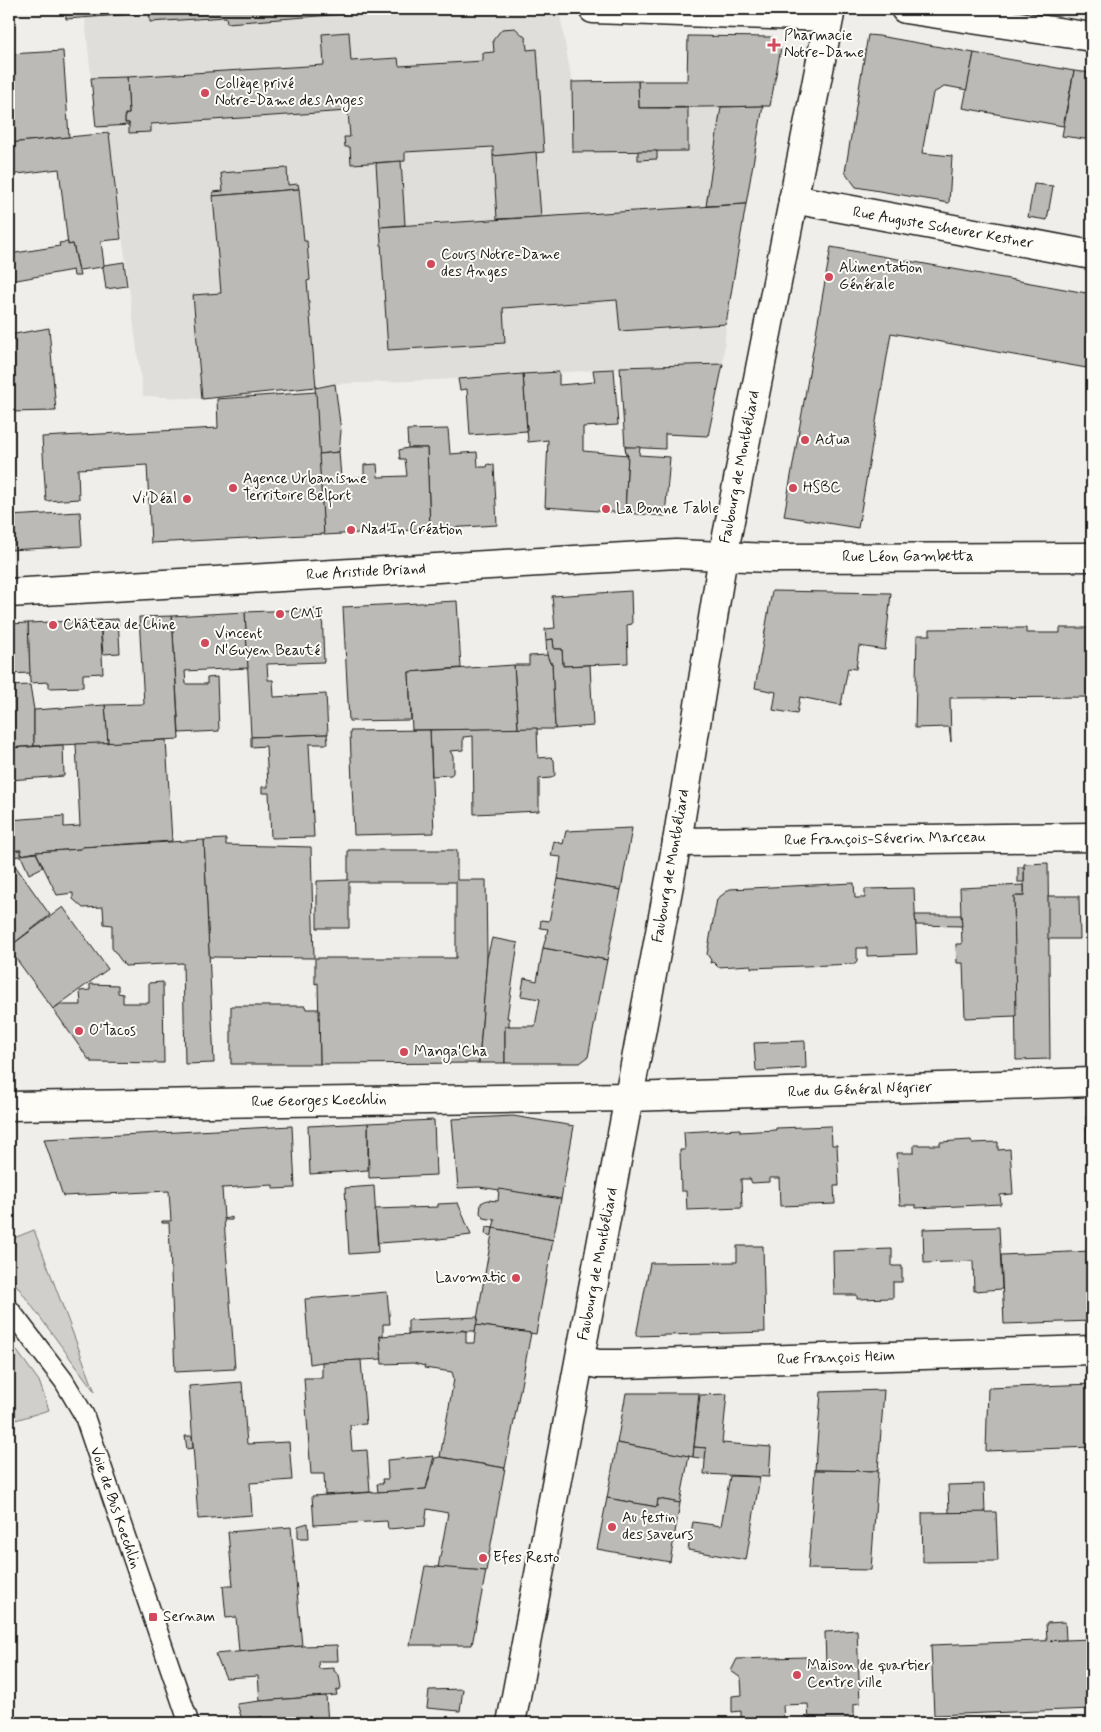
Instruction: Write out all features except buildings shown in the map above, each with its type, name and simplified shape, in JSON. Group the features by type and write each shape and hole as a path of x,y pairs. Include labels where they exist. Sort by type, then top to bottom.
{"street":[{"path":"593,9 830,13"},
{"path":"905,9 1092,37"},
{"name":"Faubourg de Montbéliard","path":"511,1723 677,842 723,556 830,13"},
{"name":"Rue Auguste Scheurer Kestner","path":"793,199 1092,255"},
{"name":"Rue Aristide Briand","path":"9,593 660,555 723,556"},
{"name":"Rue Léon Gambetta","path":"723,556 770,558 1092,556"},
{"name":"Rue François-Séverin Marceau","path":"677,842 1092,837"},
{"name":"Rue du Général Négrier","path":"628,1097 1092,1082"},
{"name":"Rue Georges Koechlin","path":"9,1106 628,1097"},
{"name":"Rue François Heim","path":"580,1360 598,1364 622,1364 1092,1350"}],"lane":[{"name":"Voie de Bus Koechlin","path":"9,1309 64,1381 84,1415 190,1723"}],"shaded area":[{"name":"Cours Notre-Dame des Anges","path":"65,9 559,9 572,82 573,152 638,151 638,160 657,159 657,151 688,151 688,108 763,106 726,324 723,364 620,367 614,369 458,379 335,384 202,399 143,396 109,133 96,127 85,18 66,19"},
{"path":"34,1230 95,1392 9,1275 9,1240"},
{"path":"9,1340 39,1381 49,1410 9,1422"}],"place":[{"name":"Pharmacie Notre-Dame","path":"774,45"},
{"name":"Collège privé Notre-Dame des Anges","path":"205,93"},
{"name":"Cours Notre-Dame des Anges","path":"431,264"},
{"name":"Alimentation Générale","path":"829,277"},
{"name":"Actua","path":"805,440"},
{"name":"Agence Urbanisme Territoire Belfort","path":"233,488"},
{"name":"HSBC","path":"793,488"},
{"name":"Vi'Déal","path":"187,499"},
{"name":"La Bonne Table","path":"606,509"},
{"name":"Nad'In Création","path":"351,530"},
{"name":"CMI","path":"280,614"},
{"name":"Château de Chine","path":"53,625"},
{"name":"Vincent N'Guyen Beauté","path":"205,643"},
{"name":"O'Tacos","path":"79,1031"},
{"name":"Manga'Cha","path":"404,1052"},
{"name":"Lavomatic","path":"516,1278"},
{"name":"Au festin des saveurs","path":"612,1527"},
{"name":"Efes Resto","path":"483,1558"},
{"name":"Sernam","path":"153,1617"},
{"name":"Maison de quartier Centre ville","path":"797,1675"}]}
